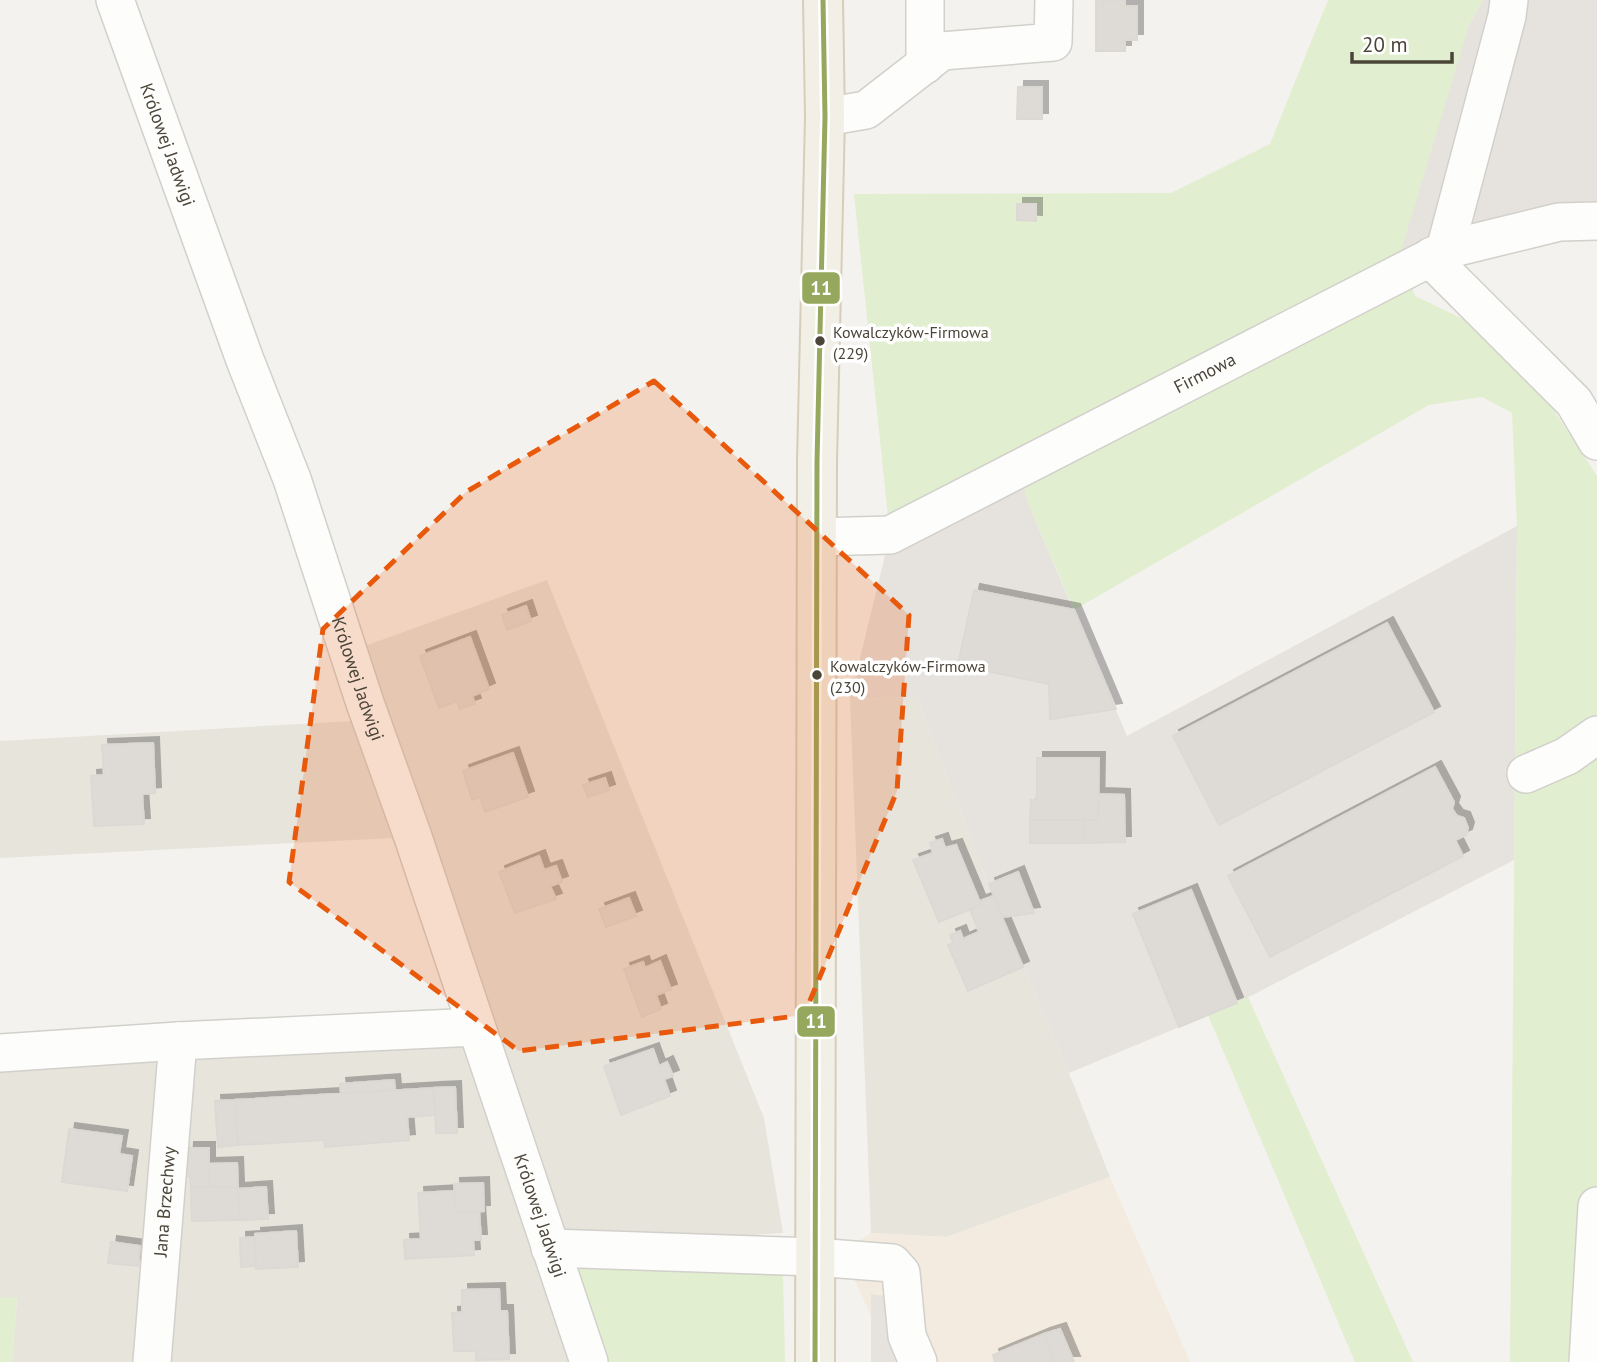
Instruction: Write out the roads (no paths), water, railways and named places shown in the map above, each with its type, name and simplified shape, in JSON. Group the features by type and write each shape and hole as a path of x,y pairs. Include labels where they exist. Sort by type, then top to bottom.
{"main road":[{"path":"815,1362 817,537 825,117 823,0"}],"street":[{"name":"Królowej Jadwigi","path":"115,0 245,360 292,479 365,703 413,837 589,1362"},
{"path":"925,0 925,65"},
{"path":"825,117 866,110 942,51 1053,42 1054,0"},
{"path":"1509,0 1507,16 1438,253 1440,268 1574,402 1597,441"},
{"name":"Firmowa","path":"817,537 891,535 1438,253 1559,222 1597,221"},
{"path":"1526,775 1567,756 1597,735"},
{"path":"0,1054 178,1041 476,1027"},
{"name":"Jana Brzechwy","path":"152,1362 178,1041"},
{"path":"1588,1362 1597,1206"},
{"path":"550,1248 814,1257 892,1263 901,1273 907,1336 918,1362"}],"place":[{"name":"Kowalczyków-Firmowa (229)","path":"820,341"},
{"name":"Kowalczyków-Firmowa (230)","path":"817,675"}]}
